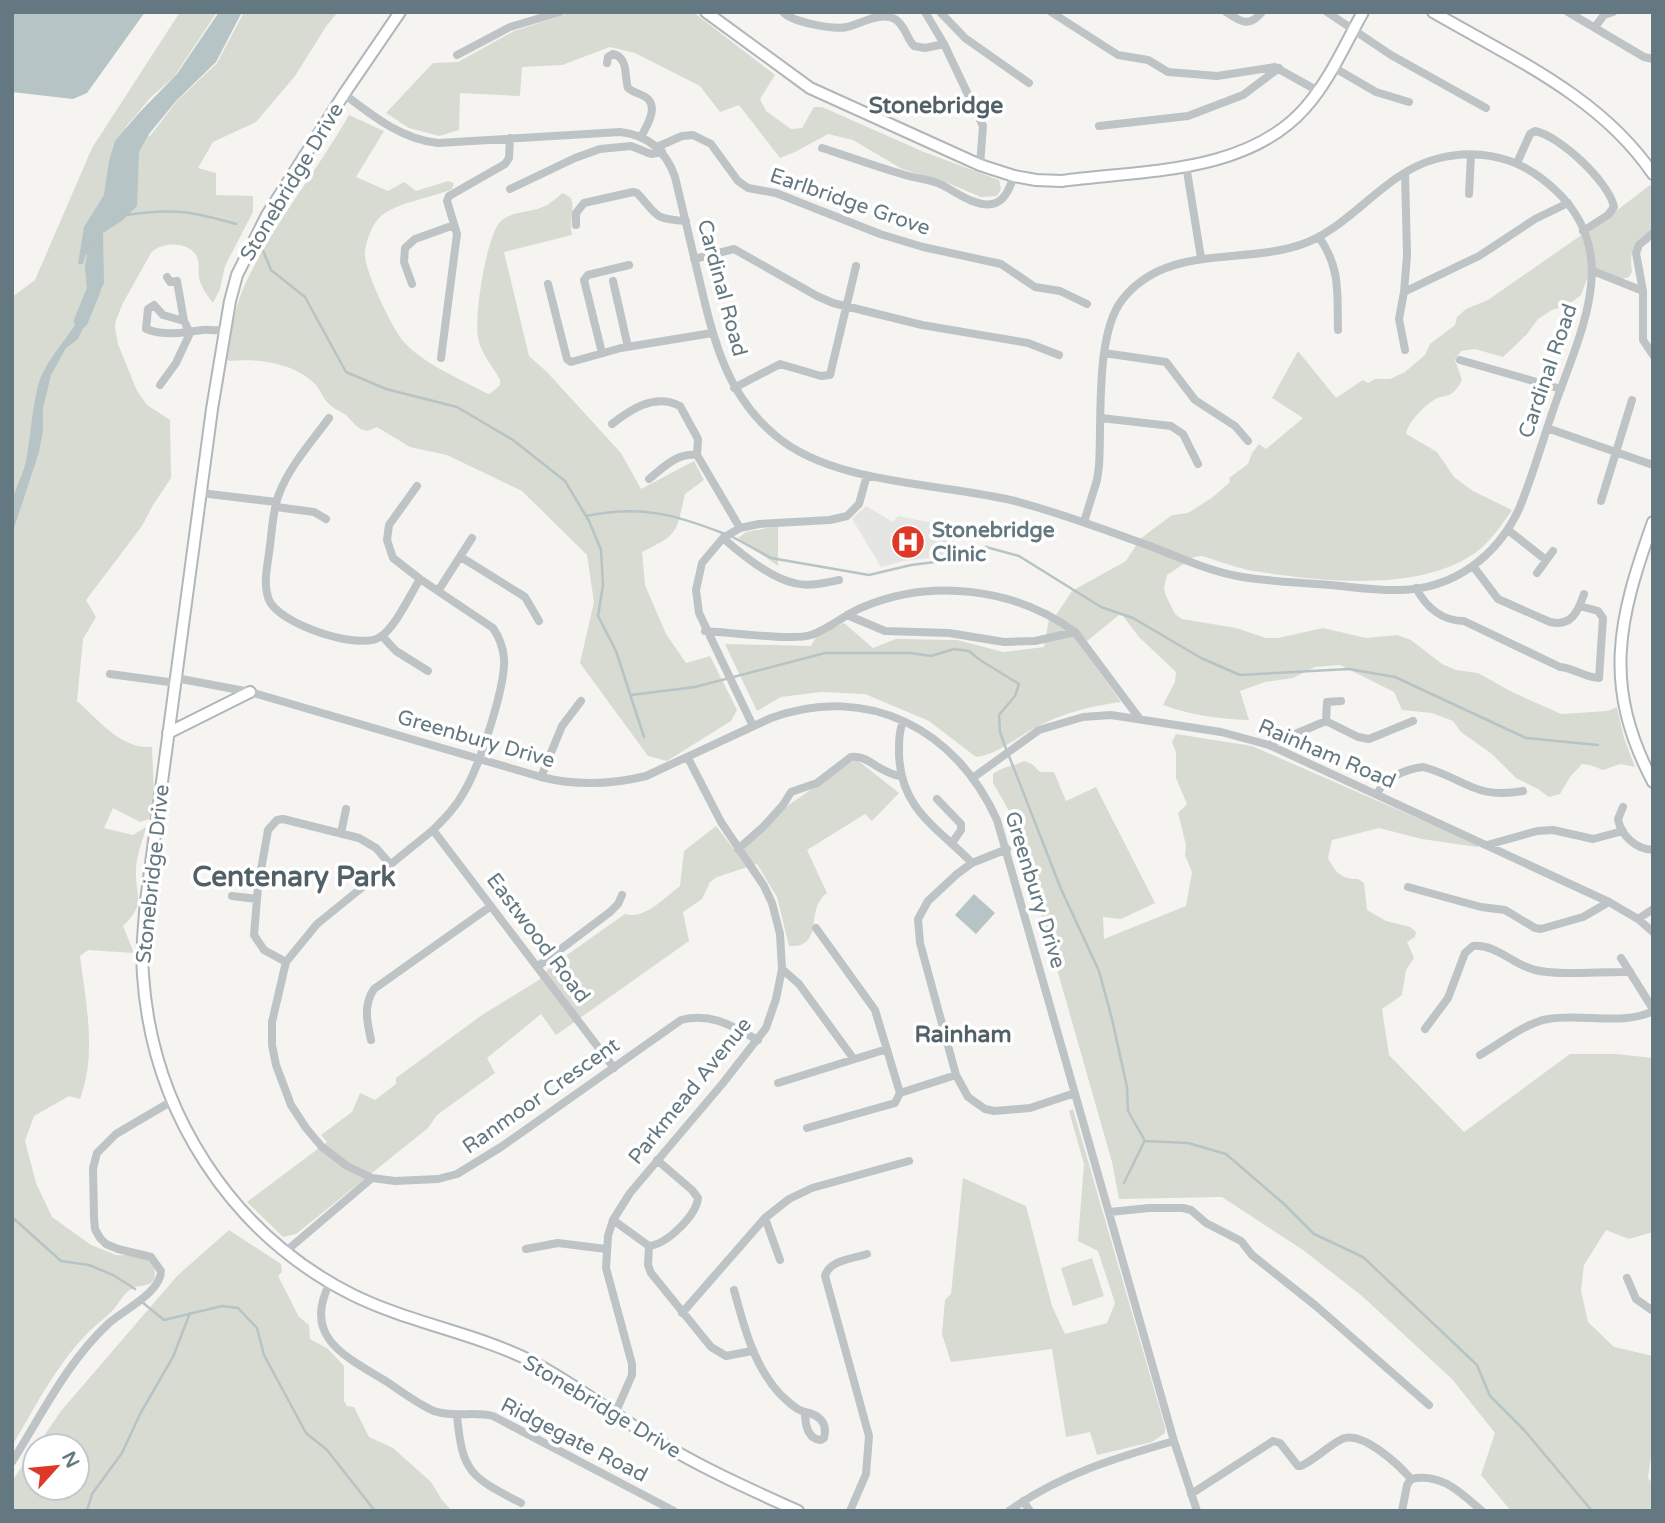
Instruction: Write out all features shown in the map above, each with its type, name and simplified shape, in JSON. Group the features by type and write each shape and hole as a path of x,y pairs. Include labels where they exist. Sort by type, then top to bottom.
{"street":[{"name":"Stonebridge Drive","path":"400,12 344,94 253,240 237,275 223,329 146,901 142,972 153,1046 172,1101 190,1140 211,1173 237,1205 285,1252 330,1283 383,1308 512,1352 549,1371 712,1472 794,1510"},
{"path":"457,55 510,27 560,12"},
{"path":"706,12 810,88 980,165 1014,176 1062,181 1225,159 1266,141 1297,117 1318,91 1363,12"},
{"path":"783,12 791,19 838,28 889,17 901,24 914,46 925,48 944,44"},
{"path":"925,12 944,44 983,126 980,165"},
{"path":"940,12 965,38 1029,83"},
{"path":"1051,12 1118,55 1148,60 1168,72 1217,76 1247,73 1268,67 1279,68 1318,91"},
{"path":"1226,12 1245,24 1251,23 1262,12"},
{"path":"1328,12 1391,55 1486,108"},
{"path":"1433,12 1575,94 1613,126 1653,174"},
{"path":"1568,12 1653,60"},
{"path":"1595,26 1604,15 1613,12"},
{"path":"607,64 608,57 613,54 620,55 624,60 626,85 634,93 648,98 652,106 641,137"},
{"path":"1333,66 1376,92 1409,102"},
{"path":"1098,126 1188,116 1243,95 1279,68"},
{"path":"344,94 374,117 421,141 438,143 620,132 641,137 660,149 651,155 631,146 600,149 510,188"},
{"path":"1517,163 1530,134 1535,131 1569,150 1586,166 1611,197 1614,207 1608,215 1583,231"},
{"name":"Earlbridge Grove","path":"660,149 682,136 693,135 703,139 718,152 738,181 748,188 776,193 880,234 923,247 1001,264 1035,287 1060,291 1087,304"},
{"path":"441,358 457,234 447,201 450,196 505,164 509,158 510,138"},
{"path":"822,148 933,181 967,198 987,204 997,203 1003,197 1014,176"},
{"name":"Cardinal Road","path":"660,149 675,177 712,333 734,388 749,410 790,447 835,466 867,475 999,498 1084,522 1236,576 1369,589 1416,588 1442,582 1473,566 1494,548 1508,530 1524,498 1588,310 1593,271 1583,231 1568,203 1556,190 1517,163 1494,156 1471,155 1433,160 1405,173 1320,237 1282,250 1201,258 1150,275 1126,294 1111,317 1104,353 1097,480 1084,522"},
{"path":"1469,194 1471,155"},
{"path":"1186,165 1201,258"},
{"path":"1405,173 1408,240 1399,319 1405,349"},
{"path":"576,225 576,213 584,203 633,192 642,198 654,215 662,219 686,221"},
{"path":"1404,292 1471,260 1535,219 1568,203"},
{"path":"411,284 404,262 405,248 415,239 454,225"},
{"path":"1652,234 1637,248 1637,262 1643,290 1643,340 1653,355"},
{"path":"1320,237 1335,266 1338,330"},
{"path":"695,259 734,249 817,296 847,307 922,325 1028,342 1059,355"},
{"path":"602,353 585,277 629,265"},
{"path":"734,388 780,364 821,376 830,375 856,266"},
{"path":"1593,271 1643,290"},
{"path":"167,277 170,282 177,281 184,321 190,333"},
{"path":"613,281 628,347"},
{"path":"548,284 571,362 628,347 712,333"},
{"path":"184,321 163,315 154,305 148,309 146,329 190,333 223,329"},
{"path":"160,385 176,363 190,333"},
{"path":"1104,353 1166,362 1195,400 1235,426 1248,442"},
{"path":"1460,360 1561,389"},
{"path":"1601,500 1632,400"},
{"path":"612,424 644,403 675,403 684,411 695,429 698,439 697,455 740,528"},
{"path":"329,418 288,477 276,505 266,580 269,600 280,615 292,621 331,635 366,641 382,636 420,579"},
{"path":"1101,418 1171,426 1183,434 1198,464"},
{"path":"1547,428 1653,465"},
{"path":"649,480 676,457 682,454 697,455"},
{"path":"752,726 705,631 696,603 697,576 707,555 723,538 740,528 847,516 859,504 867,475"},
{"name":"Ranmoor Crescent","path":"417,486 389,525 387,540 393,558 493,628 502,648 503,669 480,759 464,794 433,830 317,924 286,962 272,1022 272,1045 282,1087 291,1105 322,1147 347,1166 372,1178 416,1181 438,1179 457,1174 502,1147 670,1026 695,1016 725,1022 758,1040"},
{"path":"201,493 311,512 326,519"},
{"path":"1653,522 1628,594 1619,660 1625,708 1633,738 1653,782"},
{"path":"1508,530 1546,560"},
{"path":"438,591 472,538"},
{"path":"723,538 747,558 795,583 815,584 839,580"},
{"path":"1537,573 1553,551"},
{"path":"461,556 526,597 539,621"},
{"path":"1473,566 1498,599 1550,622 1565,623 1575,616 1584,594"},
{"path":"1416,588 1428,606 1449,621 1464,621 1560,667 1593,678 1601,676 1603,618 1598,611 1580,606"},
{"path":"705,631 811,635 846,615 881,600 919,592 973,591 1031,607 1075,632 1139,718"},
{"path":"846,615 885,631 949,634 1004,642 1035,641 1075,632"},
{"path":"382,636 396,651 428,671"},
{"name":"Greenbury Drive","path":"110,674 250,692 541,777 577,784 624,782 646,776 752,726 788,712 822,706 868,709 903,721 946,747 974,777 992,808 1007,849 1174,1441 1198,1511"},
{"path":"168,733 250,692"},
{"path":"541,777 554,739 581,701"},
{"path":"1326,721 1327,702 1341,701"},
{"name":"Rainham Road","path":"974,777 1026,738 1052,725 1083,717 1111,715 1139,718 1246,737 1377,794 1609,902 1638,919 1653,932"},
{"path":"903,721 899,730 900,776 908,795 916,807 972,863"},
{"path":"1269,745 1326,721 1358,737 1369,739 1413,721"},
{"path":"738,849 763,827 791,792 824,779 856,755 865,758 885,773 900,776"},
{"name":"Parkmead Avenue","path":"615,1413 632,1375 632,1363 607,1279 606,1249 613,1220 624,1201 657,1160 758,1040 771,1018 782,969 780,934 772,903 764,886 721,822 688,758"},
{"path":"1377,794 1390,779 1423,767 1489,793 1523,791"},
{"path":"937,799 961,824 961,830 952,843"},
{"path":"1623,807 1618,818 1623,831 1638,846 1653,850"},
{"path":"341,833 346,809"},
{"path":"286,962 264,950 257,944 254,935 259,881 268,830 277,820 283,819 341,833 369,843 390,864"},
{"name":"Eastwood Road","path":"433,830 614,1068"},
{"path":"1487,845 1537,831 1553,830 1592,839 1623,831"},
{"path":"1007,849 972,863 928,901 922,910 918,929 956,1075 968,1097 985,1109 994,1111 1030,1108 1075,1093"},
{"path":"238,878 259,881"},
{"path":"1408,887 1505,910 1541,929 1583,917 1609,902"},
{"path":"537,967 610,912 622,895"},
{"path":"232,896 257,899"},
{"path":"371,1040 367,1005 374,989 491,906"},
{"path":"1638,919 1653,909"},
{"path":"807,1128 895,1104 900,1093 875,1010 816,928"},
{"path":"1425,1029 1448,998 1465,953 1473,946 1494,949 1534,970 1630,972"},
{"path":"1480,1055 1542,1020 1561,1017 1634,1017 1653,1010 1621,958"},
{"path":"782,969 799,984 853,1058"},
{"path":"778,1083 887,1049"},
{"path":"900,1093 956,1075"},
{"path":"12,1462 79,1354 115,1318 158,1285 161,1271 151,1257 106,1244 95,1229 93,1167 97,1153 116,1134 172,1101"},
{"path":"613,1220 649,1246 672,1235 697,1207 698,1201 692,1190 657,1160"},
{"path":"682,1313 765,1218 789,1199 812,1188 909,1161"},
{"path":"285,1252 372,1178"},
{"path":"1110,1212 1149,1208 1191,1210 1206,1223 1241,1241 1252,1255 1429,1405"},
{"path":"765,1218 780,1260"},
{"path":"526,1249 558,1243 606,1249"},
{"path":"649,1246 648,1265 651,1273 682,1313 718,1352 732,1356 752,1351"},
{"path":"850,1511 866,1474 869,1436 825,1284 825,1276 832,1265 867,1254"},
{"path":"1627,1278 1636,1299 1653,1311"},
{"name":"Ridgegate Road","path":"330,1283 323,1297 321,1322 336,1349 424,1406 457,1415 475,1413 493,1416 674,1511"},
{"path":"734,1290 752,1351 776,1390 805,1412"},
{"path":"457,1415 460,1447 471,1469 484,1482 522,1503"},
{"path":"1191,1494 1273,1441 1280,1443 1301,1466 1345,1438 1355,1438 1391,1457 1411,1479"},
{"path":"1009,1511 1066,1477 1096,1464 1174,1441"},
{"path":"1402,1511 1407,1485 1411,1479 1427,1477 1449,1483 1482,1511"},
{"path":"1023,1501 1030,1511"}],"shaded area":[{"path":"12,12 145,12 87,93 73,99 12,92"},
{"path":"180,12 217,12 174,77 151,97 125,128 150,136 176,102 217,63 244,12 338,12 295,76 256,122 213,142 198,168 216,173 216,195 253,196 253,212 225,266 220,289 213,303 200,281 196,255 187,247 167,245 151,253 116,320 118,344 137,391 147,405 170,420 171,478 142,526 86,600 96,617 83,639 77,701 120,739 152,747 155,817 140,822 113,808 104,828 133,835 146,827 136,865 137,905 123,926 134,953 88,950 80,956 89,1046 80,1099 69,1096 34,1116 25,1141 36,1183 52,1217 91,1245 116,1255 136,1255 152,1261 155,1277 151,1283 126,1293 70,1353 12,1446 12,297 35,280 92,148"},
{"path":"219,12 242,12 216,62 176,101 149,134 139,152 137,206 123,220 103,233 104,283 78,339 66,348 51,375 43,408 39,452 12,534 12,502 26,461 39,382 45,368 79,320 94,286 94,269 86,254 83,264 78,264 84,227 104,195 115,141 177,74"},
{"path":"573,12 693,12 775,75 760,99 766,111 791,129 802,128 814,107 822,107 924,152 999,180 1001,189 997,196 981,197 948,183 902,169 853,140 828,134 780,158 739,105 720,112 700,86 635,53 610,47 562,65 522,67 520,96 460,93 459,130 439,136 409,128 386,113 433,63 458,62 514,31"},
{"path":"349,115 384,131 356,177 388,191 404,182 416,191 448,181 454,183 452,189 384,213 373,226 367,241 366,262 380,300 404,342 432,364 486,393 490,394 500,385 500,380 481,349 477,327 482,278 495,231 500,222 510,215 540,208 563,193 571,198 572,235 504,252 529,356 621,453 641,489 694,461 704,480 685,494 674,531 663,541 642,552 645,585 666,634 686,663 710,656 737,710 731,721 667,761 648,756 580,663 594,602 587,555 522,491 447,455 410,447 377,427 367,431 360,429 346,415 330,405 316,385 287,367 264,361 229,361 226,358 236,308 247,280 270,238"},
{"path":"1650,185 1653,190 1653,232 1634,248 1631,258 1632,272 1629,277 1622,279 1598,270 1588,276 1581,295 1568,305 1552,310 1538,319 1503,357 1475,349 1461,351 1455,360 1462,380 1458,387 1451,394 1427,405 1416,416 1406,433 1437,452 1454,477 1473,491 1512,510 1482,547 1446,568 1420,575 1364,581 1280,575 1247,570 1202,556 1194,557 1167,575 1164,588 1175,614 1182,619 1236,628 1266,638 1323,628 1366,638 1397,635 1411,640 1442,664 1456,670 1478,673 1561,714 1608,711 1617,707 1624,738 1635,767 1620,764 1603,770 1582,764 1560,794 1549,797 1516,778 1492,754 1461,732 1453,721 1432,713 1402,710 1394,692 1340,665 1315,667 1293,678 1265,682 1240,691 1249,720 1184,711 1163,705 1175,682 1176,672 1139,637 1123,616 1119,615 1087,641 1056,615 1072,591 1126,561 1140,539 1172,515 1188,513 1213,497 1230,482 1229,478 1248,464 1259,444 1266,449 1303,418 1272,398 1298,351 1336,398 1363,380 1368,383 1375,379 1390,379 1405,372 1425,355 1430,344 1455,325 1457,317 1466,309 1488,300 1589,232"},
{"name":"Stonebridge Clinic","path":"866,506 893,522 898,516 953,527 949,556 904,561 881,567 852,519"},
{"path":"778,526 778,566 738,538 746,532"},
{"path":"1049,619 1072,634 1121,702 1060,716 993,752 976,757 929,721 865,694 821,692 781,697 757,711 725,644 811,646 817,635 844,623 873,648 896,639 957,640 1003,652 1044,647"},
{"path":"1176,734 1252,746 1479,845 1477,847 1422,839 1379,828 1332,840 1328,858 1340,874 1364,883 1367,910 1386,921 1410,927 1416,932 1415,937 1407,942 1414,958 1406,970 1402,995 1382,1009 1389,1055 1464,1132 1570,1054 1616,1054 1653,1058 1653,1232 1629,1239 1606,1230 1584,1265 1581,1291 1588,1322 1614,1347 1653,1356 1653,1441 1648,1478 1653,1484 1653,1511 1511,1511 1481,1475 1495,1433 1452,1379 1362,1296 1303,1250 1222,1197 1119,1199 1112,1162 1021,843 1008,809 993,783 993,774 1024,761 1040,772 1054,772 1066,801 1096,787 1155,903 1121,919 1103,917 1104,939 1186,906 1192,872 1185,855 1186,845 1178,813 1187,804 1176,778 1176,752 1172,742"},
{"path":"856,759 899,793 872,821 865,814 807,850 827,893 820,900 807,941 789,946 777,897 757,864 717,877 710,882 702,899 683,912 689,941 556,1035 541,1014 487,1058 495,1073 437,1115 428,1128 296,1234 283,1237 247,1202 327,1142 321,1135 352,1112 360,1093 375,1100 396,1084 396,1078 482,1015 539,980 550,967 625,914 647,911 680,886 684,851 716,826 736,852 790,804"},
{"path":"974,894 995,913 976,934 955,915"},
{"path":"1073,1109 1165,1427 1165,1433 1152,1442 1097,1455 1090,1432 1066,1437 1052,1349 951,1362 942,1334 945,1300 951,1294 963,1178 1026,1206 1052,1306 1065,1334 1107,1323 1115,1303 1098,1251 1078,1241 1084,1164 1069,1111"},
{"path":"229,1230 281,1264 282,1272 278,1276 299,1317 309,1325 310,1339 328,1349 344,1366 344,1401 347,1406 354,1407 369,1437 393,1448 431,1482 452,1511 14,1511 12,1481 21,1468 21,1502 91,1502 91,1432 47,1432 61,1411 177,1276"},
{"path":"1092,1258 1104,1296 1073,1306 1061,1268"}],"waterway":[{"path":"126,215 181,212 236,224"},
{"path":"81,321 94,289 92,266 96,247"},
{"path":"262,248 271,270 305,297 346,372 386,389 457,407 513,440 565,481 589,521 601,550 603,585 598,616 616,651 644,737"},
{"path":"586,516 624,511 657,513 725,534"},
{"path":"731,536 771,558 869,575 943,561 986,547 1019,556 1101,607 1133,618 1201,658 1240,675 1349,669 1395,677 1526,738 1598,745"},
{"path":"631,695 695,687 825,653 910,653 931,656 954,649 969,651 1019,684 1015,696 999,715 1000,732 1006,749"},
{"path":"1009,756 1061,889 1099,971 1127,1087 1128,1111 1145,1141 1188,1143 1226,1154 1314,1234 1363,1257 1477,1365 1490,1396 1525,1431 1592,1511"},
{"path":"1124,1183 1144,1142"},
{"path":"12,1217 61,1261 89,1265 113,1275 135,1289"},
{"path":"142,1302 164,1320 222,1306 238,1308 257,1328 264,1355 306,1433 327,1450 375,1511"},
{"path":"87,1511 92,1494 122,1453 140,1414 173,1357 190,1313"}],"place":[{"name":"Stonebridge Clinic","path":"908,542"}],"district":[{"name":"Stonebridge","path":"936,106"},
{"name":"Centenary Park","path":"294,877"},
{"name":"Rainham","path":"963,1035"}]}
